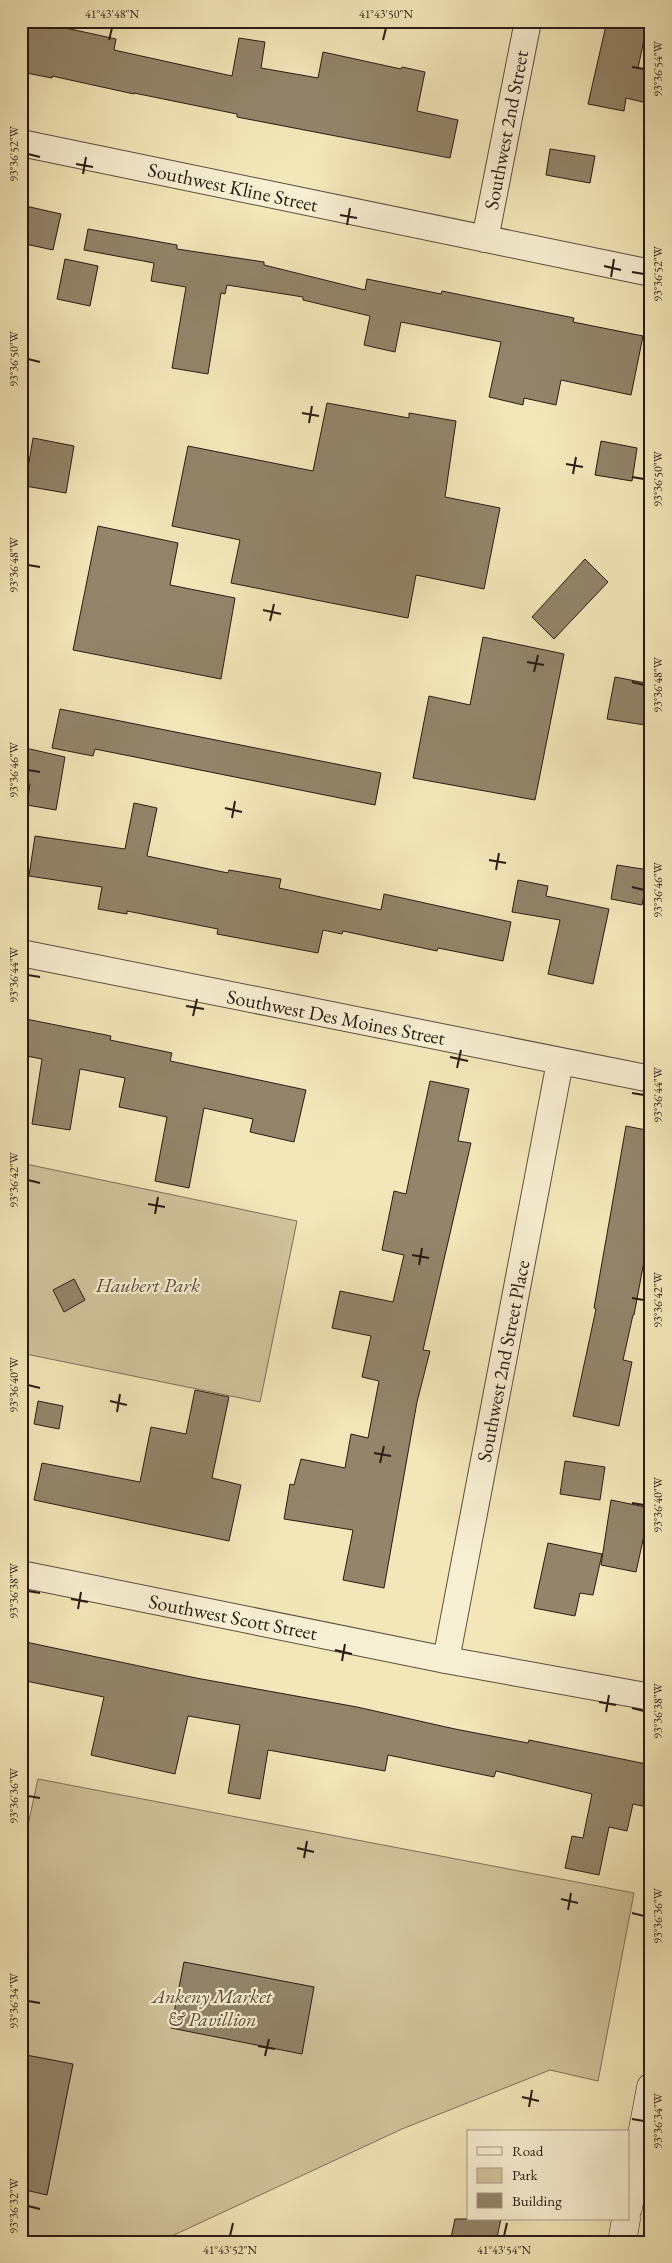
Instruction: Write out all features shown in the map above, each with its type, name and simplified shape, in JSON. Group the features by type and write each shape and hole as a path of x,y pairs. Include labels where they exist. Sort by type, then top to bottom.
{"main road":[{"path":"630,2197 651,2087"},
{"path":"622,2242 626,2220"}],"street":[{"name":"Southwest 2nd Street","path":"485,239 528,21"},
{"name":"Southwest Kline Street","path":"21,143 651,273"},
{"name":"Southwest Des Moines Street","path":"21,953 651,1079"},
{"name":"Southwest 2nd Street Place","path":"446,1660 560,1062"},
{"name":"Southwest Scott Street","path":"21,1574 446,1660 651,1698"}],"green space":[{"name":"Haubert Park","path":"21,1163 297,1221 260,1402 21,1353"},
{"name":"Ankeny Market & Pavillion","path":"38,1779 634,1893 598,2081 550,2070 402,2129 159,2242 21,2242 21,1857"}],"building":[{"path":"21,21 53,21 52,25 116,39 114,50 232,76 239,38 265,42 261,68 318,78 323,52 401,69 402,67 425,72 417,111 458,120 450,158 237,117 237,114 52,76 52,78 21,72"},
{"path":"607,21 648,21 638,68 651,70 651,104 626,98 624,111 588,104"},
{"path":"550,149 595,156 590,183 546,175"},
{"path":"21,205 61,214 53,250 21,243"},
{"path":"88,229 177,245 177,249 264,262 264,265 365,290 367,279 441,294 442,291 574,318 573,322 643,336 631,395 561,380 556,405 524,398 523,405 489,397 501,342 401,322 395,352 364,345 370,316 303,300 303,297 227,285 225,294 221,293 208,374 172,368 186,287 151,281 154,263 84,250"},
{"path":"65,259 98,266 90,306 57,299"},
{"path":"327,403 409,418 409,413 456,421 445,497 500,508 484,589 416,575 408,618 231,583 240,540 172,526 188,446 313,471"},
{"path":"33,438 74,446 66,493 25,486"},
{"path":"601,441 637,448 632,481 595,475"},
{"path":"98,526 178,543 170,585 235,598 221,679 73,650"},
{"path":"585,559 608,582 554,639 532,617"},
{"path":"483,637 564,654 535,800 413,778 429,696 470,705"},
{"path":"615,677 651,684 651,726 607,719"},
{"path":"60,709 381,773 375,805 95,749 93,756 52,748"},
{"path":"21,747 65,757 56,810 27,805 30,784 21,782"},
{"path":"134,803 157,808 147,856 228,873 229,870 281,879 279,888 381,910 384,894 511,922 503,961 438,948 437,951 343,931 342,934 323,930 318,953 217,934 218,929 127,911 127,914 98,909 102,887 29,876 35,836 125,849"},
{"path":"617,865 649,870 642,905 611,899"},
{"path":"518,880 548,886 546,896 609,909 593,984 548,974 560,920 512,912"},
{"path":"21,1018 111,1036 110,1040 172,1053 170,1061 306,1090 294,1142 250,1132 253,1119 204,1108 189,1188 155,1181 167,1117 119,1107 125,1078 80,1069 70,1130 32,1124 42,1059 21,1055"},
{"path":"430,1081 469,1089 458,1141 471,1143 423,1350 430,1351 417,1402 384,1588 343,1580 353,1530 284,1519 290,1484 294,1485 301,1459 345,1468 351,1434 368,1438 379,1381 362,1377 371,1336 332,1328 340,1291 393,1302 404,1255 382,1250 394,1191 406,1194"},
{"path":"626,1126 651,1131 651,1224 634,1315 623,1360 632,1362 619,1426 573,1416 596,1309 594,1308"},
{"path":"74,1279 85,1300 64,1312 53,1290"},
{"path":"195,1390 229,1397 212,1478 241,1485 229,1541 34,1500 42,1463 140,1482 151,1427 186,1434"},
{"path":"38,1401 63,1406 59,1429 34,1424"},
{"path":"565,1461 605,1467 600,1500 560,1494"},
{"path":"611,1500 650,1508 636,1572 601,1565"},
{"path":"548,1543 602,1554 593,1595 580,1593 575,1616 534,1608"},
{"path":"21,1641 196,1678 357,1707 455,1729 528,1743 529,1740 651,1765 651,1788 647,1807 633,1804 627,1831 609,1827 599,1875 565,1868 572,1836 583,1838 592,1794 496,1771 494,1777 388,1755 385,1771 268,1750 260,1799 228,1793 240,1725 188,1716 175,1774 91,1755 104,1697 21,1680"},
{"path":"184,1962 314,1987 302,2054 171,2028"},
{"path":"21,2054 73,2064 47,2195 21,2189"},
{"path":"455,2219 501,2220 496,2242 450,2242"}]}
